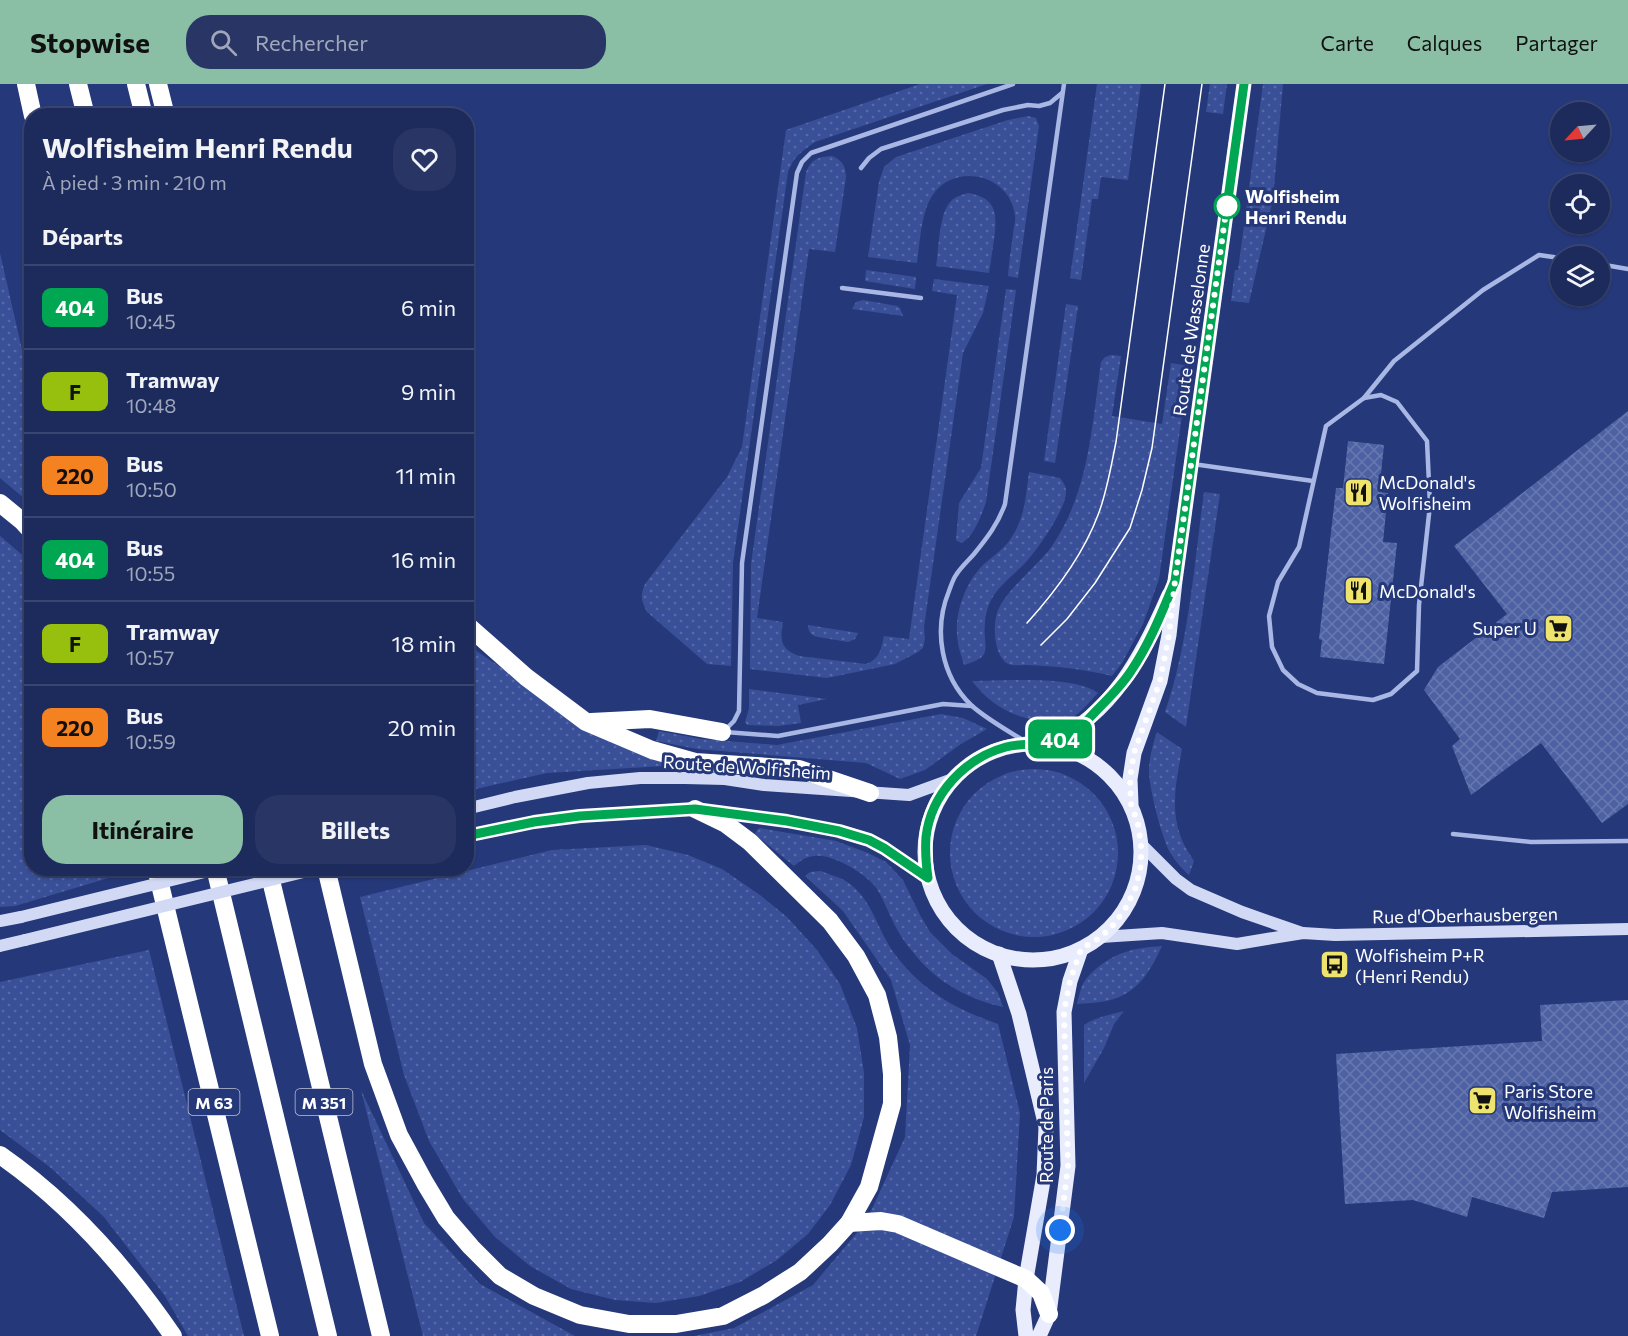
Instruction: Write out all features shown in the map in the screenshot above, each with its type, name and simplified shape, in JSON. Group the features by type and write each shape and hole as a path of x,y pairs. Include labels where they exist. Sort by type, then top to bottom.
{"highway":[{"path":"26,84 31,108"},
{"path":"78,84 84,108"},
{"path":"136,84 142,108"},
{"path":"158,84 164,108"},
{"path":"0,503 24,523"},
{"path":"474,631 526,677 586,722 652,750 695,762 799,769 870,793"},
{"path":"586,722 650,719 722,732"},
{"path":"328,876 373,1064 399,1135 446,1218 471,1247 500,1275 534,1296 579,1315 629,1324 676,1324 723,1316 764,1295 800,1272 849,1223 869,1187 892,1104 892,1074 888,1037 877,995 856,956 830,921 750,842 726,824 695,809"},
{"name":"M 63","path":"158,876 270,1336"},
{"name":"M 351","path":"217,876 328,1336"},
{"name":"M 351","path":"270,876 381,1336"},
{"path":"0,1155 64,1206 110,1253 173,1336"},
{"path":"849,1223 881,1221 898,1224 1026,1280 1041,1293 1049,1314"}],"main road":[{"name":"Route de Wasselonne","path":"1175,581 1244,84"},
{"path":"1049,744 1082,725 1124,681 1153,632 1175,581"},
{"path":"1131,804 1130,779 1134,753 1160,681 1169,635 1175,581"},
{"path":"1028,743 1049,744 1069,749 1089,759 1107,772 1120,787 1131,804 1138,824 1141,865 1136,887 1127,906 1101,937 1081,949 1062,956 1042,960 1022,959 999,954 981,946 962,933 948,918 928,878 925,858 926,835 931,815 941,795 953,778 969,765 987,753 1008,746 1028,743"},
{"name":"Route de Wolfisheim","path":"474,807 588,783 640,778 725,780 764,785 909,795 953,778"},
{"path":"474,834 534,822 580,816 695,809 776,819 839,831 869,840 928,878"},
{"name":"Rue d'Oberhausbergen","path":"1141,844 1176,879 1191,890 1242,912 1303,933"},
{"path":"0,921 188,876"},
{"path":"0,946 287,876"},
{"name":"Rue d'Oberhausbergen","path":"1101,937 1162,933 1237,944 1303,933 1335,935 1628,929"},
{"name":"Route de Paris","path":"1039,1336 1049,1314 1068,1166 1064,1012 1070,981 1081,949"},
{"name":"Route de Paris","path":"999,954 1019,1014 1046,1127 1044,1174 1023,1310 1026,1336"}],"lane":[{"path":"722,732 734,721 739,711 742,563 797,173 802,162 811,153 1013,84"},
{"path":"1028,743 972,706 956,686 944,662 941,638 943,606 955,575 991,534 1005,504 1064,84"},
{"path":"861,168 868,158 882,150 1004,110 1050,103 1062,93"},
{"path":"1364,398 1381,394 1397,402 1427,441 1430,506 1419,605 1417,671 1391,694 1373,700 1317,693 1299,684 1283,670 1272,647 1269,616 1278,582 1299,547 1326,426 1364,398 1394,362 1483,290 1539,255 1550,257"},
{"path":"1610,266 1628,269"},
{"path":"842,288 921,298"},
{"path":"1192,464 1312,481"},
{"path":"722,732 778,736 943,704 972,706"},
{"path":"1453,834 1531,842 1628,841"}],"shaded area":[{"path":"920,84 987,84 815,142 795,158 788,172 733,563 731,666 707,664 647,612 642,595 645,584 727,477 742,447 786,130"},
{"path":"1097,84 1141,84 1128,180 1101,177 1098,199 1092,199 1081,280 1070,278"},
{"path":"1210,84 1227,84 1223,114 1206,112"},
{"path":"1263,84 1283,84 1273,199 1249,303 1231,301 1235,270 1238,270"},
{"path":"1028,116 1036,118 1039,126 1018,278 1008,276 1015,221 1011,202 1004,191 993,182 967,176 942,185 932,196 923,219 917,263 868,257 879,182 884,167 896,157 1008,120"},
{"path":"832,156 843,164 846,177 835,252 809,249 757,618 783,622 783,643 793,653 799,656 866,664 877,656 884,636 909,639 957,295 932,291 934,279 989,286 983,313 963,353 924,627 923,648 895,664 827,678 750,669 751,564 806,172 810,164 816,160"},
{"path":"968,193 978,195 990,203 995,215 989,273 936,266 942,222 947,206 955,198"},
{"path":"0,253 24,358 24,498 0,478"},
{"path":"866,270 916,277 915,289 865,281"},
{"path":"1006,289 1016,290 986,502 973,531 961,543 956,540 959,503 981,468"},
{"path":"863,300 897,306 903,316 852,309 856,302"},
{"path":"1066,304 1078,306 1055,463 1044,461"},
{"path":"1121,356 1112,416 1162,424 1171,363 1189,366 1159,579 1143,624 1122,663 1112,676 1069,668 1009,664 1004,661 996,644 997,613 1014,587 1052,546 1074,503 1087,457 1101,362 1105,357"},
{"path":"1029,472 1060,478 1066,490 1062,507 1037,548 991,600 986,617 984,654 974,662 964,665 958,646 957,633 961,601 976,573 1007,544 1017,528 1024,505"},
{"path":"1204,492 1220,494 1186,727 1165,712 1185,631"},
{"path":"0,536 24,556 24,876 115,876 15,906 0,907"},
{"path":"808,625 858,633 855,639 848,642 814,636"},
{"path":"474,649 524,683 697,764 547,773 474,789"},
{"path":"972,681 1056,681 1087,687 1098,693 1072,718 1060,722 1042,721 1019,716 1001,708"},
{"path":"749,689 827,699 798,705 801,723 778,726 747,725 745,722 749,709"},
{"path":"941,714 963,718 987,729 961,744 925,770 900,779 866,763 697,749 656,741 659,731 701,739 777,745"},
{"path":"1157,732 1182,749 1175,792 1175,813 1181,838 1194,861 1189,875 1177,863 1167,847 1153,799 1149,768"},
{"path":"1034,769 1050,770 1066,775 1094,793 1112,821 1117,837 1117,869 1112,885 1094,913 1066,931 1050,936 1034,937 1018,936 1002,931 974,913 956,885 951,869 950,853 951,837 956,821 974,793 1002,775 1018,770"},
{"path":"759,828 836,841 886,862 903,880 930,932 952,954 987,979 998,993 1003,1007 967,995 945,982 925,966 900,934 877,889 857,871 839,861 821,856 808,857 794,866 757,836 755,833"},
{"path":"646,845 688,855 722,869 787,917 817,950 840,984 857,1028 864,1073 864,1117 851,1165 830,1205 808,1234 777,1260 740,1282 699,1296 656,1303 615,1300 571,1289 530,1266 495,1237 463,1199 429,1141 404,1075 360,897 446,876 474,876 474,869 552,850"},
{"path":"821,871 843,880 858,891 894,953 927,988 953,1005 998,1024 1020,1113 1014,1217 976,1336 694,1336 734,1328 813,1285 866,1222 905,1137 910,1045 891,980 843,911 805,876 810,872"},
{"path":"1162,946 1153,965 1141,981 1126,994 1106,1001 1077,1004 1085,981 1105,962 1128,951"},
{"path":"149,950 244,1336 188,1336 165,1296 104,1217 51,1168 0,1130 0,982"},
{"path":"1124,1011 1114,1024 1104,1048 1084,1083 1084,1025 1098,1018"},
{"path":"361,1090 424,1223 480,1284 575,1336 423,1336"}],"building":[{"name":"Super U","path":"1628,411 1628,804 1602,823 1541,743 1471,795 1452,746 1460,739 1424,690 1438,667 1507,614 1454,546"},
{"name":"McDonald's","path":"1348,441 1384,445 1379,492 1388,493 1383,542 1397,543 1384,664 1320,657 1322,640 1319,639 1336,488 1343,488"},
{"name":"Paris Store Wolfisheim","path":"1628,1000 1628,1187 1552,1192 1544,1218 1472,1197 1467,1217 1413,1200 1345,1204 1336,1054 1542,1041 1540,1005"}],"tram line":[{"path":"1027,623 1077,558 1092,530 1106,488 1116,442 1165,84"},
{"path":"1041,645 1067,619 1095,583 1130,528 1142,490 1152,448 1202,84"}],"bus line":[{"name":"404","path":"474,834 534,822 580,816 695,809 742,814 839,831 869,840 928,878 925,858 926,835 931,815 953,778 987,753 1008,746 1028,743 1049,744 1082,725 1117,690 1131,671 1153,632 1175,581 1244,84"}],"place":[{"name":"Wolfisheim Henri Rendu","path":"1227,206"},
{"name":"McDonald's Wolfisheim","path":"1358,492"},
{"name":"McDonald's","path":"1358,591"},
{"name":"Super U","path":"1558,628"},
{"name":"Wolfisheim P+R (Henri Rendu)","path":"1334,965"},
{"name":"Paris Store Wolfisheim","path":"1483,1101"}],"route":[{"path":"1060,1230 1068,1166 1064,1012 1070,981 1081,949 1101,937 1115,923 1136,887 1141,865 1141,844 1138,824 1131,804 1130,779 1134,753 1160,681 1169,635 1228,197 1227,206"}]}
